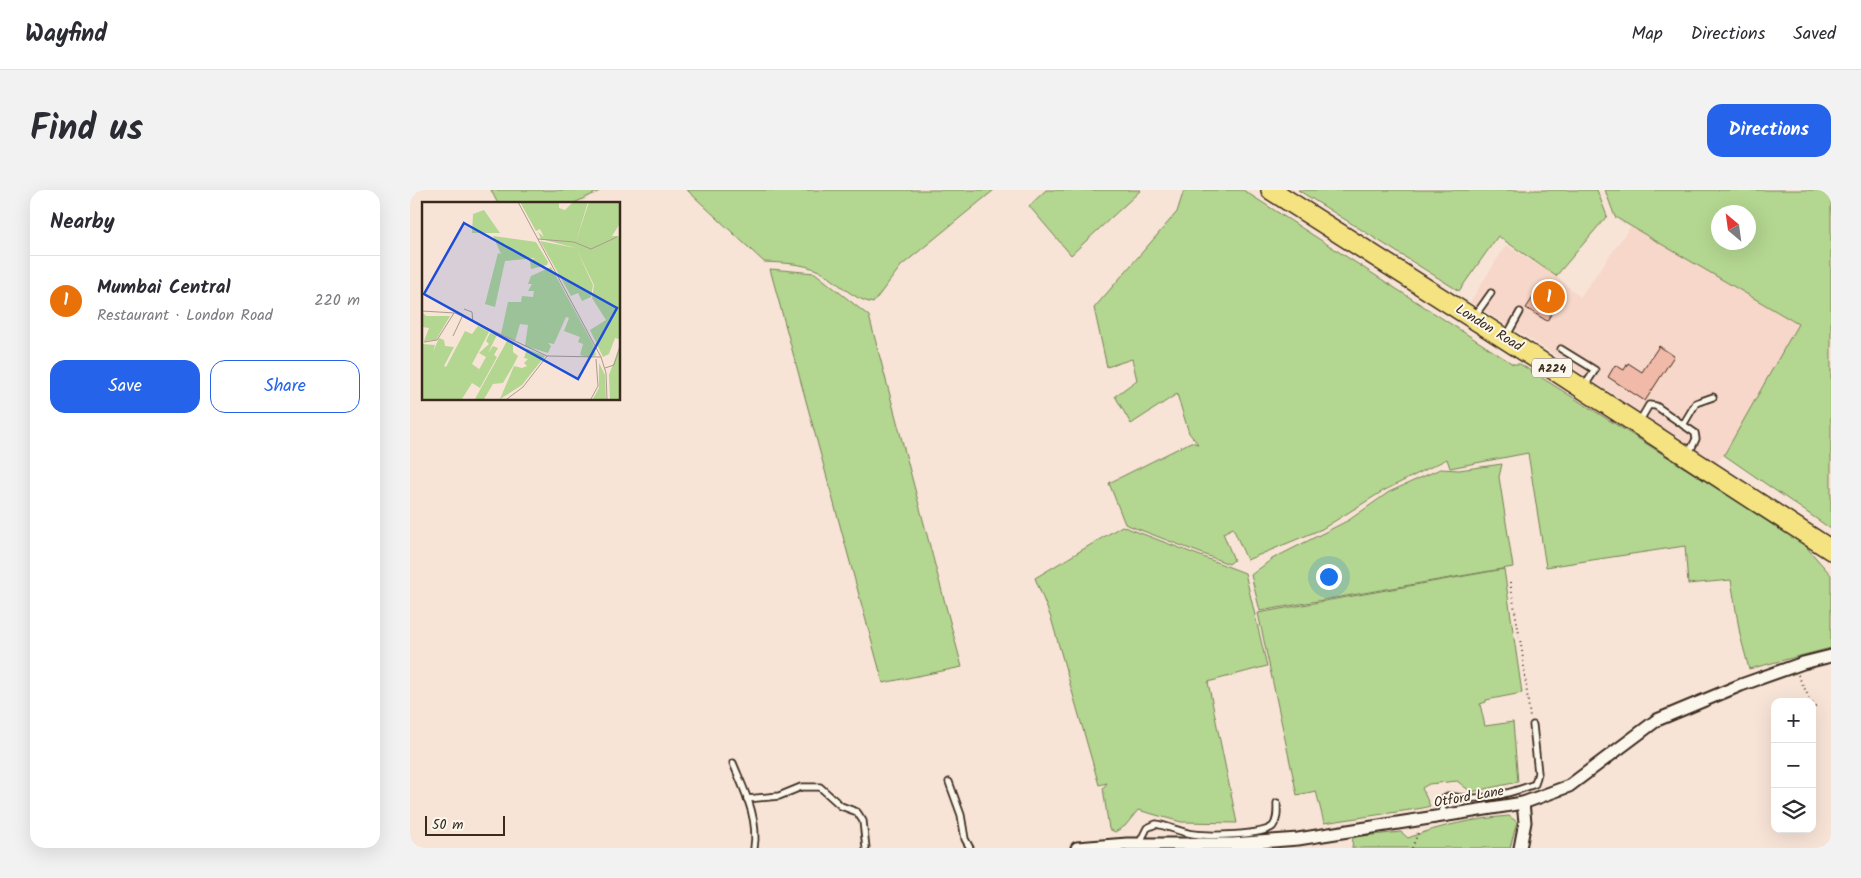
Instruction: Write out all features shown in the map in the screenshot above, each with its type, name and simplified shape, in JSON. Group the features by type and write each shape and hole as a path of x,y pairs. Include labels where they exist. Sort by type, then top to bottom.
{"main road":[{"name":"London Road","path":"1271,190 1583,388 1831,550"}],"street":[{"name":"Otford Lane","path":"1077,848 1243,844 1298,839 1523,803 1569,786 1657,720 1741,685 1794,666 1831,656"},
{"path":"1520,848 1525,822 1523,803"}],"lane":[{"path":"1473,318 1491,293"},
{"path":"1505,338 1520,312"},
{"path":"1561,349 1595,370 1583,388"},
{"path":"1684,425 1696,403 1713,398"},
{"path":"1638,424 1649,405 1652,405 1684,425 1696,436 1687,456"},
{"path":"1444,817 1440,801 1448,796 1467,800 1511,793 1535,784 1538,773 1534,725"},
{"path":"733,763 747,799 756,834 754,848"},
{"path":"949,782 970,848"},
{"path":"747,799 779,796 801,787 820,787 841,806 857,812 863,821 866,848"},
{"path":"1140,846 1147,828 1156,824 1193,834 1233,834 1265,831 1273,826 1277,818 1277,803"}],"path":[{"path":"1510,582 1522,651 1529,714 1534,725"},
{"path":"1794,666 1810,698"},
{"path":"1816,707 1819,710"},
{"path":"1412,848 1422,820"}],"shaded area":[{"path":"1631,226 1799,324 1724,455 1716,464 1549,351 1470,302 1506,245 1556,276 1580,297"}],"green space":[{"path":"491,190 602,190 576,202 497,202"},
{"path":"687,190 994,190 901,266 873,303 851,294 826,275 813,268 764,262"},
{"path":"1046,190 1141,190 1071,255 1029,206"},
{"path":"1184,190 1243,190 1513,364 1520,364 1802,542 1831,575 1831,648 1749,669 1740,635 1731,580 1688,584 1685,546 1546,567 1528,453 1450,468 1447,459 1383,491 1322,529 1247,560 1233,528 1223,533 1234,560 1229,564 1125,524 1109,483 1191,442 1198,444 1189,433 1177,394 1131,424 1115,396 1137,380 1132,359 1107,367 1094,308 1177,212"},
{"path":"1298,190 1597,190 1607,216 1556,276 1498,236 1459,291"},
{"path":"1605,190 1831,190 1831,529 1724,455 1798,324 1615,217"},
{"path":"770,269 815,273 869,316 962,667 883,683"},
{"path":"1502,464 1499,477 1513,567 1260,611 1251,575 1272,559 1349,520 1389,492 1440,469 1459,470"},
{"path":"1122,526 1245,573 1267,666 1208,682 1237,823 1181,822 1138,810 1125,826 1115,832 1109,829 1103,788 1107,783 1099,785 1051,618 1035,578"},
{"path":"1504,569 1522,693 1486,700 1486,702 1480,704 1485,726 1513,722 1518,782 1471,792 1457,781 1429,784 1422,788 1430,806 1324,823 1316,791 1297,795 1258,613"},
{"path":"1509,816 1517,822 1510,848 1352,848 1353,837 1401,832 1408,838 1458,823"}],"building":[{"path":"1542,284 1562,296 1547,321 1526,308"},
{"path":"1659,346 1674,356 1645,401 1608,377 1615,365 1624,370 1628,363 1642,372"}],"place":[{"name":"Mumbai Central","path":"1549,297"}]}
